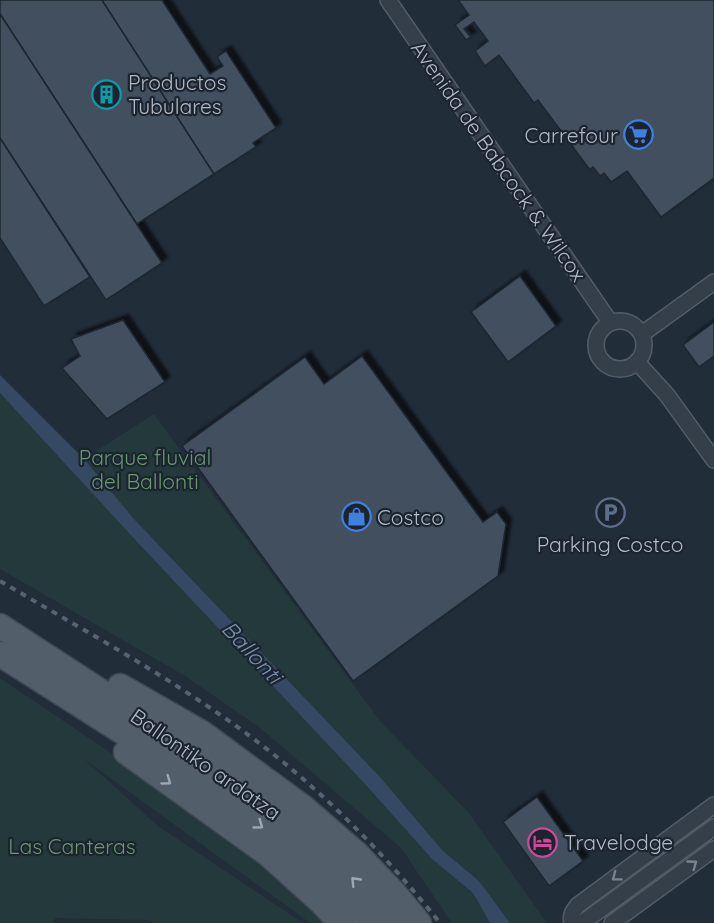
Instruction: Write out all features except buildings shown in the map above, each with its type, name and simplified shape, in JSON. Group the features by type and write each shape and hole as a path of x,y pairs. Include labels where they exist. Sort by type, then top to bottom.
{"main road":[{"name":"Ballontiko ardatza","path":"0,626 134,713 279,814 336,861 396,923"},
{"path":"27,643 50,647 202,733 304,808 357,854 419,923"},
{"name":"Ballontiko ardatza","path":"2,655 195,778 268,831 319,872 371,923"},
{"path":"2,655 62,706 268,854 341,923"}],"street":[{"name":"Avenida de Babcock & Wilcox","path":"388,0 610,322"},
{"path":"642,334 714,282"},
{"path":"624,321 637,328 642,334 644,349 642,356 632,366 611,368 600,360 595,347 597,335 610,322 624,321"},
{"path":"637,362 667,395 714,460"},
{"path":"572,923 570,918 572,912 578,905 714,805"},
{"path":"582,923 714,827"},
{"path":"612,923 714,849"}],"green space":[{"name":"Parque fluvial del Ballonti","path":"0,393 70,468 154,414 380,721 468,812 547,923 510,923 479,881 442,850 380,777 134,519 84,460 71,469 432,859 473,893 490,923 452,923 401,848 259,727 185,676 0,569"},
{"name":"Las Canteras","path":"0,678 269,860 330,923 310,923 84,759 158,826 303,923 155,923 148,920 56,918 51,923 0,923"}],"water":[{"name":"Ballonti","path":"0,375 84,459 134,519 380,777 442,850 479,881 510,923 490,923 473,893 432,859 365,784 0,393"}],"railway":[{"path":"0,581 165,679 250,736 337,810 390,864 440,923"}],"place":[{"name":"Productos Tubulares","path":"107,94"},
{"name":"Carrefour","path":"639,135"},
{"name":"Parking Costco","path":"610,513"},
{"name":"Costco","path":"356,517"},
{"name":"Travelodge","path":"543,842"}]}
